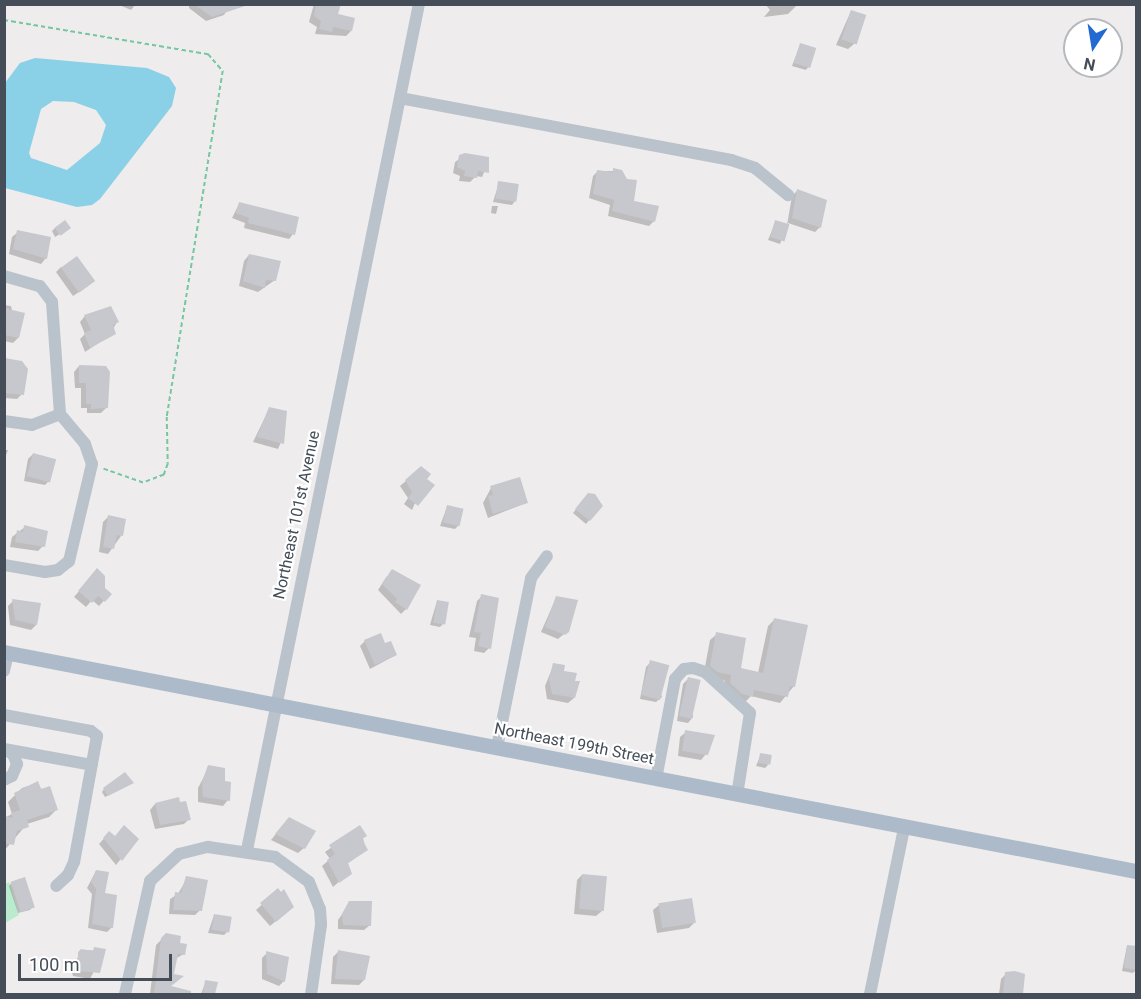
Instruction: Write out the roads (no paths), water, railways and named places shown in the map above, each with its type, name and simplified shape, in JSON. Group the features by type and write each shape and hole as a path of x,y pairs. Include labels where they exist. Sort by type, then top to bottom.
{"main road":[{"name":"Northeast 199th Street","path":"6,652 904,828 1137,871"}],"street":[{"name":"Northeast 101st Avenue","path":"247,850 275,704 420,4"},
{"path":"400,98 731,160 754,168 788,195"},
{"path":"4,276 40,286 54,310 60,414 85,444 92,464 75,550 66,565 54,572 4,565"},
{"path":"4,421 32,425 60,414"},
{"path":"497,747 531,578 548,556"},
{"path":"4,671 6,652"},
{"path":"656,779 675,679 684,669 693,668 705,672 750,713 737,795"},
{"path":"4,715 95,733 92,765 74,862 68,875 56,886"},
{"path":"4,749 92,765"},
{"path":"4,749 13,754 17,765 12,776 4,780"},
{"path":"870,994 904,828"},
{"path":"125,994 145,894 159,870 179,854 193,849 247,850 287,864 300,873 315,894 321,925 311,994"}],"water":[{"path":"35,58 147,68 169,77 176,88 172,106 100,199 92,205 77,207 5,188 5,83 20,63","holes":["53,101 74,102 96,110 106,125 100,143 67,170 31,158 29,153 41,109"]}]}
